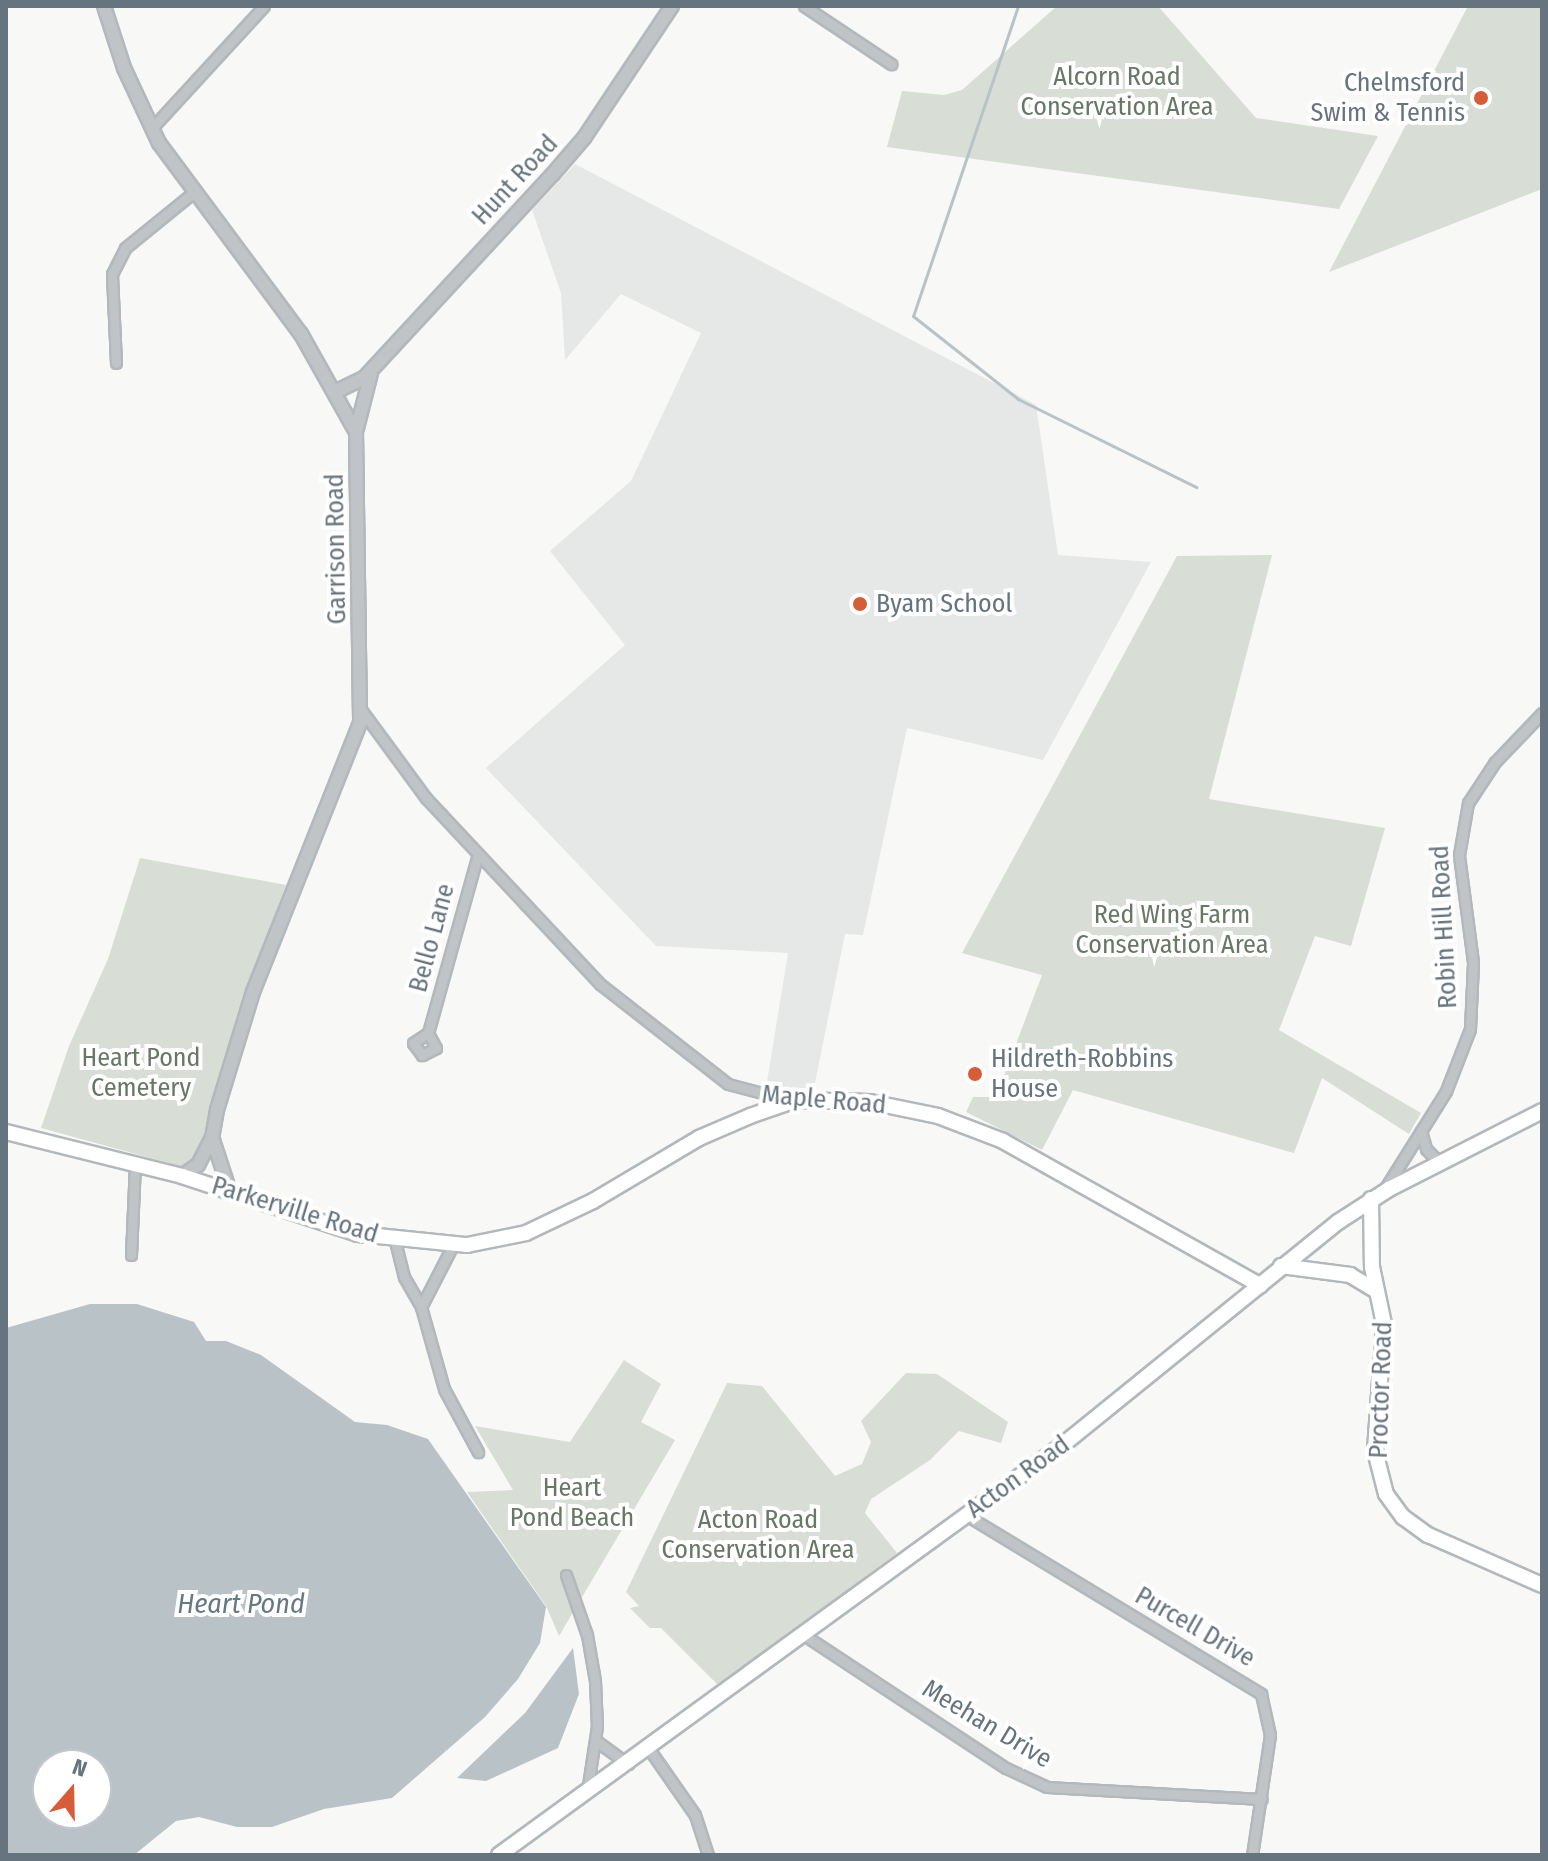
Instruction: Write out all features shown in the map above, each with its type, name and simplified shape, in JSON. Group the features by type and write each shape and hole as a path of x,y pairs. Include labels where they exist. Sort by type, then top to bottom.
{"main road":[{"name":"Parkerville Road","path":"6,1132 182,1176 358,1234 395,1241 453,1245 526,1233 593,1201 699,1138 796,1100"},
{"name":"Maple Road","path":"796,1100 870,1102 971,1127 1260,1285"},
{"name":"Acton Road","path":"499,1855 649,1749 1060,1447 1281,1266 1377,1196 1542,1111"},
{"name":"Proctor Road","path":"1377,1196 1377,1291 1384,1324 1375,1451 1386,1494 1403,1517 1428,1535 1542,1585"},
{"path":"1281,1266 1360,1277 1377,1291"}],"street":[{"name":"Garrison Road","path":"104,6 151,129 194,192 285,310 337,391 356,432 362,711 253,992 212,1137 198,1165 182,1176"},
{"path":"151,129 264,6"},
{"name":"Hunt Road","path":"337,391 354,386 373,369 584,138 672,6"},
{"path":"804,6 891,64"},
{"path":"116,363 112,274 125,248 194,192"},
{"name":"Hunt Road","path":"356,432 373,369"},
{"name":"Maple Road","path":"362,711 407,776 600,984 717,1076 753,1094 796,1100"},
{"name":"Robin Hill Road","path":"1377,1196 1421,1131 1460,1061 1473,1013 1473,962 1459,855 1464,815 1487,771 1542,713"},
{"name":"Bello Lane","path":"428,1033 478,854"},
{"path":"1421,1131 1426,1149 1440,1163"},
{"path":"212,1137 230,1192"},
{"path":"131,1255 135,1163"},
{"path":"395,1241 404,1277 421,1307 444,1389 478,1452"},
{"path":"421,1307 453,1245"},
{"name":"Purcell Drive","path":"966,1515 1251,1684 1267,1707 1269,1723 1262,1799 1252,1855"},
{"path":"566,1575 587,1635 595,1681 595,1740 587,1792"},
{"name":"Meehan Drive","path":"804,1635 1006,1768 1047,1787 1262,1799"},
{"path":"595,1740 628,1764"},
{"path":"649,1749 695,1815 708,1855"}],"shaded area":[{"name":"Byam School","path":"575,164 1036,405 1058,555 1151,562 1043,760 907,728 863,935 845,934 814,1088 766,1088 788,953 656,946 486,768 625,645 550,551 631,481 701,333 621,294 565,360 561,293 532,210"}],"green space":[{"name":"Alcorn Road Conservation Area","path":"1057,6 1158,6 1256,118 1378,136 1339,209 887,147 902,91 944,95 962,90"},
{"name":"Chelmsford Swim & Tennis","path":"1468,6 1542,6 1542,189 1329,272"},
{"name":"Red Wing Farm Conservation Area","path":"1272,555 1209,799 1385,828 1351,946 1315,936 1279,1030 1421,1113 1409,1134 1322,1078 1294,1153 1073,1090 1042,1150 966,1112 973,1097 996,1097 1042,975 962,953 1177,556"},
{"name":"Heart Pond Cemetery","path":"140,858 286,885 237,1015 204,1140 195,1159 183,1167 41,1128 69,1046 108,959"},
{"name":"Heart Pond Beach","path":"624,1360 661,1384 641,1422 675,1440 559,1636 546,1606 467,1492 513,1490 475,1426 570,1442"},
{"name":"Acton Road Conservation Area","path":"906,1373 937,1374 1008,1422 1001,1443 959,1431 930,1460 871,1499 865,1513 897,1553 719,1686 661,1628 650,1628 630,1608 639,1606 626,1592 727,1383 762,1386 835,1476 862,1464 871,1442 861,1421"}],"water":[{"name":"Heart Pond","path":"90,1304 137,1304 194,1322 206,1341 226,1341 261,1355 355,1422 387,1425 428,1439 546,1607 540,1643 518,1679 485,1717 392,1798 324,1809 272,1827 237,1827 199,1817 176,1821 134,1855 6,1855 6,1328"},
{"path":"573,1648 579,1694 558,1748 486,1781 457,1778 525,1713"}],"waterway":[{"path":"1018,6 913,316 1018,399 1196,487"}],"place":[{"name":"Chelmsford Swim & Tennis","path":"1481,98"},
{"name":"Byam School","path":"860,604"},
{"name":"Hildreth-Robbins House","path":"975,1074"}]}
